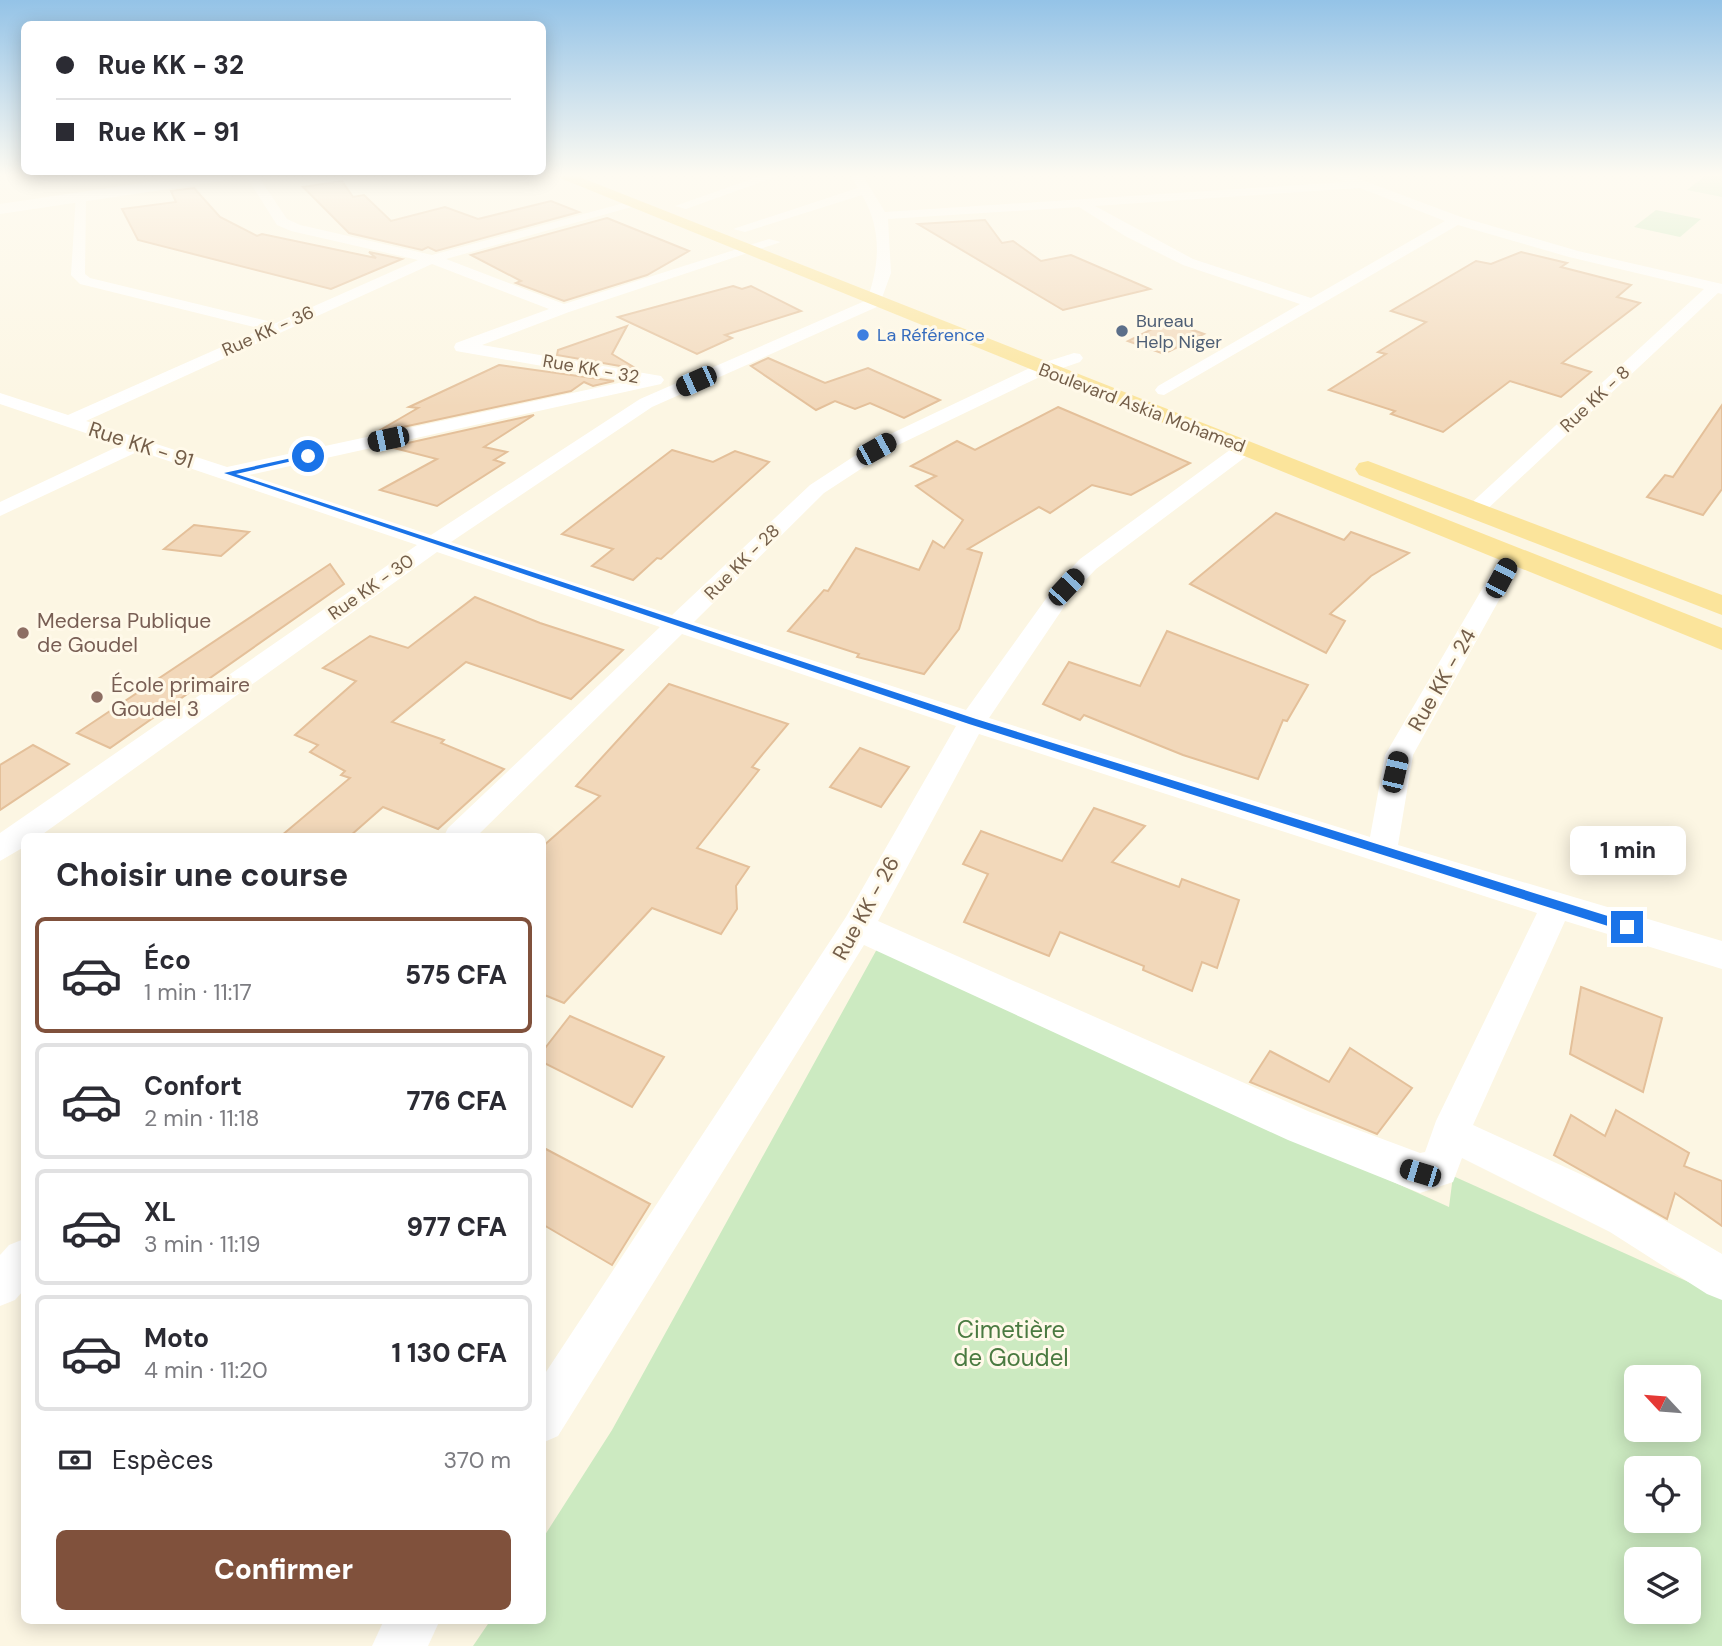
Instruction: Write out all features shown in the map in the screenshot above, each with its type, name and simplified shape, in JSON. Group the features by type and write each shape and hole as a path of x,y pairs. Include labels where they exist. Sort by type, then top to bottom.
{"main road":[{"name":"Boulevard Askia Mohamed","path":"776,253 878,293 1074,358 1189,401"},
{"name":"Boulevard Askia Mohamed","path":"796,253 1042,369 1245,447 1722,640"},
{"path":"1345,460 1722,606"}],"street":[{"path":"79,253 78,275 85,281 274,327"},
{"path":"405,253 432,259 563,309"},
{"name":"Rue KK - 36","path":"70,421 274,327 432,259 454,253"},
{"name":"Rue KK - 32","path":"228,473 655,380 461,347 710,253"},
{"path":"878,293 884,274 883,253"},
{"path":"1170,253 1188,262 1312,303"},
{"path":"1164,390 1399,253"},
{"path":"1570,253 1718,288"},
{"name":"Rue KK - 8","path":"1475,510 1718,288"},
{"name":"Rue KK - 30","path":"23,833 436,542 646,403 878,293"},
{"name":"Rue KK - 28","path":"462,833 817,489 842,470 889,442 1042,369 1074,358"},
{"name":"Rue KK - 91","path":"0,398 972,722 1382,852 1722,955"},
{"path":"0,510 138,444"},
{"name":"Rue KK - 26","path":"546,1414 858,927 923,804 972,722 1066,587 1088,564 1245,447"},
{"name":"Rue KK - 24","path":"1382,852 1399,755 1513,555"},
{"name":"Rue KK - 30","path":"0,849 21,834"},
{"path":"858,927 1301,1127 1420,1173 1439,1168 1450,1134 1556,906"},
{"path":"1450,1134 1527,1167 1632,1224 1722,1279"},
{"path":"0,1284 21,1264"},
{"path":"398,1646 412,1624"}],"green space":[{"name":"Cimetière de Goudel","path":"877,949 1449,1207 1453,1176 1722,1297 1722,1646 473,1646 488,1624 546,1624 546,1533 612,1430"}],"building":[{"path":"188,253 351,253 376,258 370,253 373,253 402,259 331,289"},
{"path":"479,253 686,253 647,275 564,301 516,283 521,281 471,255"},
{"path":"967,253 1030,253 1041,261 1071,255 1150,289 1063,310"},
{"path":"1519,253 1567,263 1561,267 1631,285 1617,297 1640,303 1562,363 1591,372 1561,397 1510,381 1443,432 1391,414 1395,411 1329,390 1386,354 1378,352 1426,322 1391,311 1476,261 1491,264"},
{"path":"733,286 742,289 751,286 801,311 725,335 732,338 697,354 618,317"},
{"path":"1168,321 1204,334 1164,354 1128,341"},
{"path":"627,326 612,354 637,369 557,355 558,350"},
{"path":"768,358 825,383 868,368 940,400 904,418 870,403 855,409 835,401 816,410 751,366"},
{"path":"499,365 614,381 593,386 584,382 571,391 375,433 418,408 409,407"},
{"path":"1722,405 1722,489 1703,515 1647,497 1665,475 1673,477"},
{"path":"1058,407 1190,463 1131,495 1092,485 1050,513 1039,507 968,549 982,553 959,629 924,674 857,657 859,654 788,631 824,590 828,591 856,548 919,570 933,541 944,548 963,520 916,486 936,476 911,466 957,441 975,450"},
{"path":"534,415 484,447 507,452 494,460 504,463 437,506 380,490 437,459 390,447"},
{"path":"672,450 713,462 735,451 769,462 661,559 657,558 633,580 592,566 613,549 562,534"},
{"path":"1276,513 1344,540 1351,532 1409,553 1371,576 1330,614 1345,621 1326,653 1190,584"},
{"path":"194,525 249,532 221,556 164,549"},
{"path":"330,564 344,584 110,748 77,733"},
{"path":"475,597 540,623 623,650 571,699 466,662 392,722 444,740 441,743 504,769 438,829 383,807 353,833 285,833 350,778 341,775 345,771 310,752 318,745 295,735 356,681 323,668 370,636 408,648"},
{"path":"1167,631 1308,685 1287,721 1283,720 1258,779 1183,755 1084,715 1080,720 1043,704 1069,662 1140,686"},
{"path":"669,684 788,724 752,767 759,770 697,848 749,867 736,886 737,909 721,934 652,908 564,1003 546,996 546,843 600,796 576,786"},
{"path":"33,745 69,764 0,810 0,765"},
{"path":"860,748 909,767 881,807 830,787"},
{"path":"1094,808 1145,826 1112,862 1179,887 1182,879 1239,900 1217,968 1202,962 1192,991 1143,970 1144,966 1060,932 1049,956 964,922 988,874 963,864 981,831 1062,861"},
{"path":"1581,987 1662,1018 1643,1092 1570,1054"},
{"path":"570,1016 664,1057 632,1107 546,1064 546,1047"},
{"path":"1350,1048 1412,1088 1377,1134 1250,1082 1270,1051 1329,1082"},
{"path":"1616,1110 1689,1153 1684,1166 1722,1181 1722,1226 1675,1193 1667,1219 1554,1155 1571,1115 1605,1136"},
{"path":"546,1149 650,1204 612,1265 546,1226"}],"place":[{"name":"Bureau Help Niger","path":"1122,331"},
{"name":"La Référence","path":"863,335"},
{"name":"Medersa Publique de Goudel","path":"23,633"},
{"name":"École primaire Goudel 3","path":"97,697"}],"route":[{"path":"308,456 228,473 972,722 1627,927"}]}
